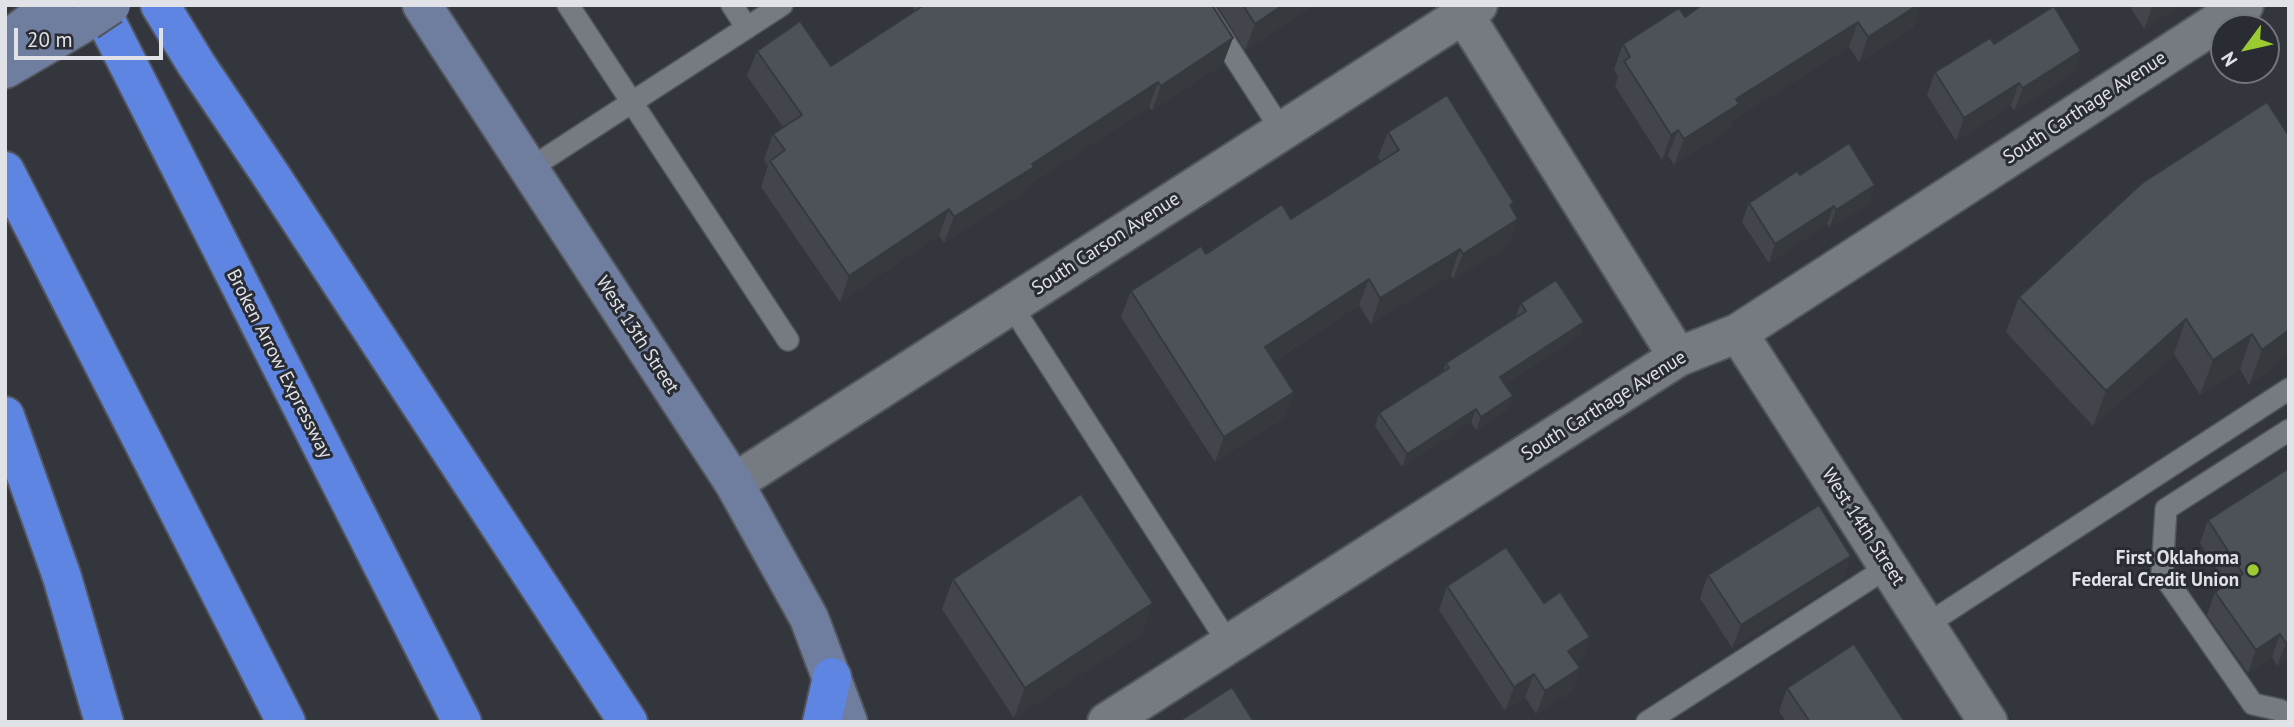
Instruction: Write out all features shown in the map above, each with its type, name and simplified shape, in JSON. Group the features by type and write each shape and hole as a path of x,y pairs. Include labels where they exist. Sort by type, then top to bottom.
{"highway":[{"name":"Broken Arrow Expressway","path":"98,5 462,722"},
{"path":"160,5 196,64 628,722"},
{"path":"5,171 286,722"},
{"path":"5,416 62,577 104,722"},
{"path":"822,722 832,677"}],"main road":[{"path":"5,42 53,5"},
{"path":"5,69 111,5"},
{"name":"West 13th Street","path":"422,5 734,484 809,618 848,722"}],"street":[{"name":"South Carthage Avenue","path":"1107,722 1678,357 1738,332 2244,5"},
{"name":"South Carson Avenue","path":"734,484 1282,131 1467,8"},
{"path":"1467,8 1678,357"},
{"name":"West 14th Street","path":"1738,332 1988,722"}],"lane":[{"path":"568,5 788,340"},
{"path":"732,5 747,28"},
{"path":"529,169 782,5"},
{"path":"1200,5 1282,131"},
{"path":"1012,305 1229,644"},
{"path":"1926,625 2289,389"},
{"path":"2288,722 2280,710 2253,704 2162,573 2166,509 2289,430"},
{"path":"1647,722 1888,567"}],"building":[{"path":"924,5 1212,5 1233,38 1161,86 1158,82 1032,164 1034,167 954,217 949,209 849,276 770,161 785,150 773,134 802,115 757,51 800,21 831,66"},
{"path":"1243,5 1283,5 1255,24"},
{"path":"1702,5 1918,5 1868,37 1858,22 1736,99 1739,104 1684,139 1678,130 1671,135 1624,61 1630,57 1623,44 1679,8 1685,17"},
{"path":"2054,6 2081,51 2023,88 2019,83 1964,118 1935,72 1990,38 1994,44"},
{"path":"1447,95 1514,203 1510,205 1518,219 1463,254 1460,249 1380,298 1369,279 1265,347 1294,392 1224,437 1131,291 1201,246 1206,254 1282,204 1291,219 1399,150 1388,132"},
{"path":"2267,102 2289,136 2289,330 2262,350 2252,334 2213,360 2186,319 2106,391 2019,297 2142,183"},
{"path":"1849,143 1875,185 1836,210 1834,206 1775,244 1749,203 1797,171 1800,175"},
{"path":"1556,280 1584,322 1500,377 1513,396 1481,417 1476,409 1407,454 1379,413 1449,368 1446,363 1526,311 1521,303"},
{"name":"First Oklahoma Federal Credit Union","path":"2289,468 2289,641 2286,643 2280,634 2256,650 2215,592 2243,574 2208,520"},
{"path":"1081,494 1153,603 1025,688 953,579"},
{"path":"1819,505 1851,556 1741,625 1708,575"},
{"path":"1506,547 1544,603 1560,592 1590,637 1568,651 1580,668 1545,691 1534,674 1514,687 1447,586"},
{"path":"1854,644 1905,722 1810,722 1787,688"},
{"path":"1232,687 1254,722 1178,722"}],"place":[{"name":"First Oklahoma Federal Credit Union","path":"2253,570"}]}
